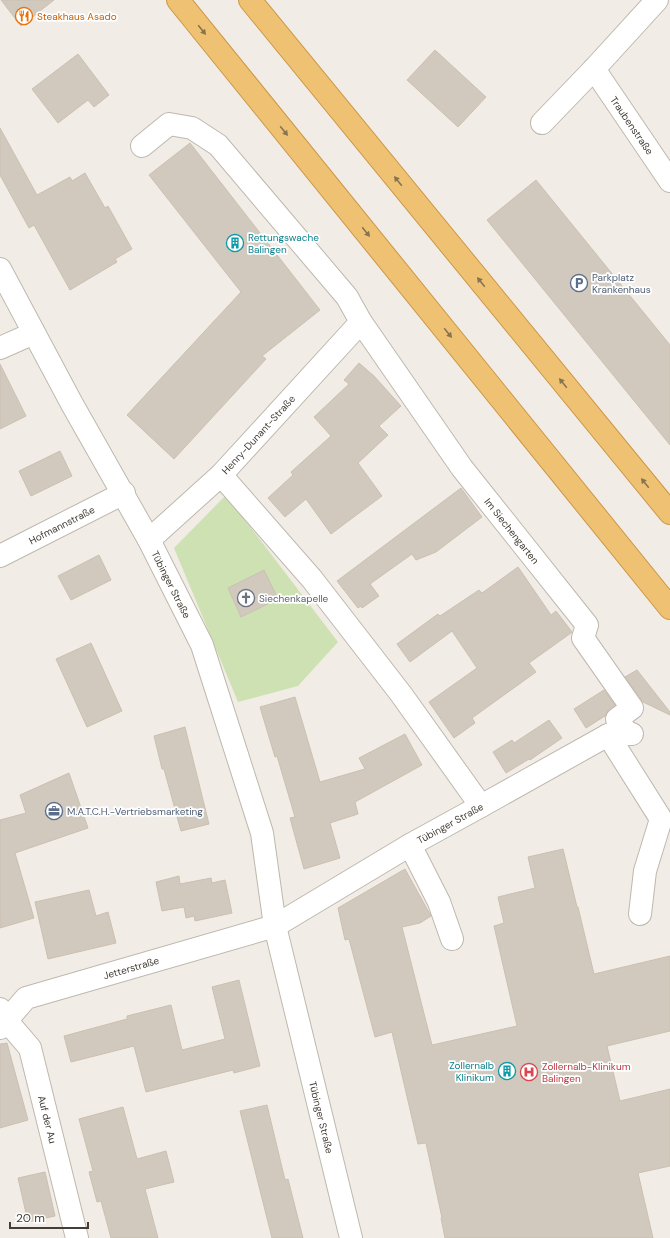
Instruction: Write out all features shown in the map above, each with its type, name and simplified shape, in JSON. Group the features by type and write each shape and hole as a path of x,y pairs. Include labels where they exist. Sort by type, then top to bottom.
{"highway":[{"path":"178,0 670,608"},
{"path":"250,0 670,514"}],"street":[{"path":"542,123 658,0"},
{"name":"Traubenstraße","path":"594,69 670,181"},
{"name":"Im Siechengarten","path":"142,146 169,124 192,128 218,145 347,297 361,322 462,468 587,625 583,638 632,708 617,718 623,735"},
{"name":"Tübinger Straße","path":"0,268 72,404 149,540 202,645 262,833 275,926 351,1238"},
{"name":"Henry-Dunant-Straße","path":"149,540 221,475 361,322"},
{"path":"0,348 34,332"},
{"path":"221,475 312,579 401,694 481,806"},
{"name":"Hofmannstraße","path":"0,556 124,494"},
{"path":"623,735 661,819 645,871 640,914"},
{"name":"Tübinger Straße","path":"275,926 410,844 481,806 623,735"},
{"path":"410,844 439,902 452,939"},
{"name":"Jetterstraße","path":"2,1019 26,998 275,926"},
{"name":"Auf der Au","path":"2,1019 30,1048 78,1238"}],"green space":[{"path":"226,495 338,642 298,686 238,702 174,548"}],"building":[{"name":"Steakhaus Asado","path":"1,0 54,0 21,26"},
{"path":"435,50 486,97 458,127 407,80"},
{"path":"78,54 109,95 94,107 88,100 58,123 32,89"},
{"path":"0,128 37,195 70,177 72,181 85,173 105,208 108,206 132,249 115,259 117,262 70,290 34,225 29,228 0,175"},
{"path":"190,143 320,310 262,356 266,359 174,459 127,415 241,292 149,175"},
{"name":"Parkplatz Krankenhaus","path":"536,180 670,345 670,445 487,220"},
{"path":"359,363 374,376 401,406 379,426 388,435 358,463 382,496 331,534 306,499 285,517 268,498 293,475 291,472 331,436 314,417 349,384 344,380"},
{"path":"0,364 26,416 0,429"},
{"path":"60,451 72,476 31,496 19,471"},
{"path":"461,488 482,517 436,552 416,560 412,554 370,584 379,596 362,608 361,606 358,608 337,581"},
{"path":"99,555 111,580 71,600 58,576"},
{"path":"518,567 551,615 556,611 572,632 529,663 536,672 472,718 475,723 454,738 429,702 477,668 452,631 410,662 397,644 438,614 440,616 479,590 482,593"},
{"path":"264,570 278,599 241,617 228,588"},
{"path":"91,643 122,711 87,727 56,659"},
{"path":"637,670 670,712 670,715 643,702 625,677"},
{"path":"604,690 615,705 609,709 605,716 586,728 574,709"},
{"path":"295,697 320,782 365,769 359,758 405,734 422,765 355,802 358,814 330,823 340,858 304,869 290,818 295,817 277,756 275,757 260,707"},
{"path":"549,720 562,738 530,760 529,759 506,773 493,752 512,740 514,743"},
{"path":"185,727 209,824 181,831 164,769 162,769 154,736"},
{"path":"69,773 88,828 15,853 34,918 0,928 0,820 26,813 20,795"},
{"name":"Zollernalb-Klinikum Balingen","path":"563,849 594,974 670,956 670,1031 607,1046 620,1101 670,1089 670,1166 638,1173 653,1238 445,1238 426,1143 418,1144 392,1032 375,1037 349,939 345,940 338,908 405,869 431,916 420,923 402,927 432,1045 517,1026 494,926 504,923 498,897 535,888 528,857"},
{"path":"179,876 180,884 211,878 212,883 225,880 232,913 195,921 194,916 186,918 184,907 162,911 156,882"},
{"path":"89,890 96,916 108,912 116,943 48,959 35,902"},
{"path":"239,980 260,1066 234,1073 233,1070 146,1092 134,1046 71,1062 64,1036 127,1019 127,1016 171,1005 182,1050 225,1039 212,987"},
{"path":"7,1043 28,1120 0,1128 0,1044"},
{"path":"267,1105 285,1180 288,1179 303,1238 272,1238 240,1111"},
{"path":"123,1107 137,1159 166,1151 174,1182 145,1189 158,1238 111,1238 101,1201 97,1202 89,1172 93,1171 79,1119"},
{"path":"45,1172 55,1216 28,1222 18,1178"}],"place":[{"name":"Steakhaus Asado","path":"24,16"},
{"name":"Rettungswache Balingen","path":"235,243"},
{"name":"Parkplatz Krankenhaus","path":"579,283"},
{"name":"Siechenkapelle","path":"246,598"},
{"name":"M.A.T.C.H.-Vertriebsmarketing","path":"54,811"},
{"name":"Zollernalb Klinikum","path":"507,1071"},
{"name":"Zollernalb-Klinikum Balingen","path":"529,1072"}]}
